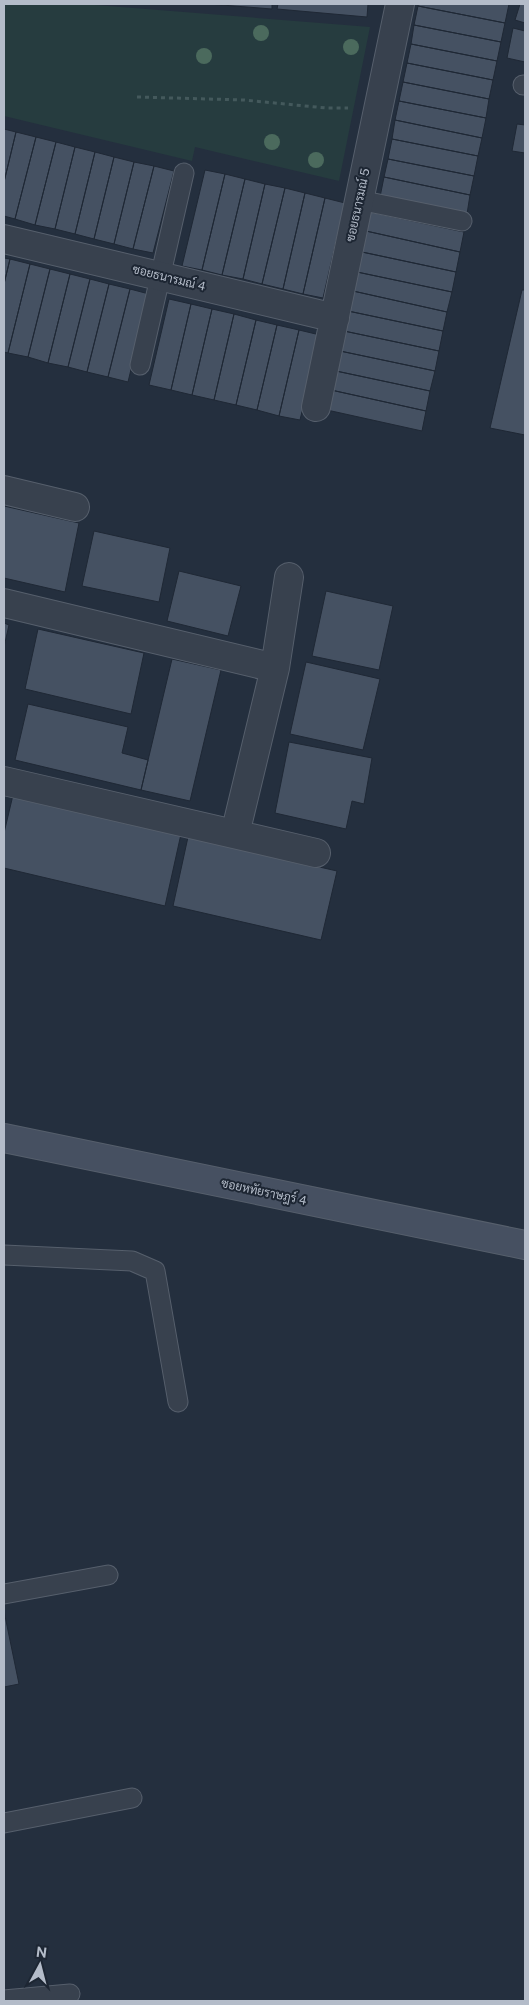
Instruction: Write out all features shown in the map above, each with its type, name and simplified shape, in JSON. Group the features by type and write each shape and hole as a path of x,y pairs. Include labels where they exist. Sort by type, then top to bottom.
{"street":[{"name":"ซอยธนารมณ์ 5","path":"316,407 400,4"},
{"name":"ซอยธนารมณ์ 4","path":"4,239 335,318"},
{"path":"4,490 75,507"},
{"path":"235,834 275,668 289,577"},
{"path":"4,603 275,668"},
{"path":"4,781 316,853"},
{"name":"ซอยหทัยราษฎร์ 4","path":"4,1138 525,1245"}],"lane":[{"path":"140,365 184,173"},
{"path":"359,200 462,221"},
{"path":"4,1255 132,1261 155,1271 178,1402"},
{"path":"4,1594 108,1575"},
{"path":"4,1823 132,1798"},
{"path":"4,2000 70,1994"}],"path":[{"path":"137,97 244,100 326,108 378,107"}],"green space":[{"path":"4,4 83,4 370,27 339,181 195,147 192,161 4,116"}],"building":[{"path":"209,4 272,4 272,9"},
{"path":"278,4 368,4 367,17 277,9"},
{"path":"418,4 509,4 505,23 418,6"},
{"path":"520,4 525,4 525,23 515,20"},
{"path":"418,6 505,23 501,42 414,25"},
{"path":"414,25 501,42 497,61 411,44"},
{"path":"513,28 525,31 525,62 507,58"},
{"path":"411,44 497,61 493,80 407,63"},
{"path":"407,63 493,80 489,99 403,82"},
{"path":"403,82 489,99 486,118 399,101"},
{"path":"399,101 486,118 482,138 395,120"},
{"path":"395,120 482,138 478,156 392,139"},
{"path":"517,124 525,125 525,153 512,151"},
{"path":"4,129 16,132 4,182"},
{"path":"16,132 36,137 15,219 4,216 4,182"},
{"path":"36,137 56,142 35,225 15,219"},
{"path":"392,139 478,156 474,176 388,159"},
{"path":"56,142 75,147 55,229 35,225"},
{"path":"75,147 95,152 75,234 55,229"},
{"path":"95,152 114,157 94,239 75,234"},
{"path":"114,157 134,162 114,244 94,239"},
{"path":"388,159 474,176 470,195 384,177"},
{"path":"134,162 154,166 133,249 114,244"},
{"path":"154,166 174,171 153,253 133,249"},
{"path":"205,170 225,174 202,270 182,266"},
{"path":"225,174 245,179 222,275 202,270"},
{"path":"384,177 470,195 467,214 380,197"},
{"path":"245,179 265,184 243,279 222,275"},
{"path":"265,184 285,188 262,284 243,279"},
{"path":"285,188 305,193 283,289 262,284"},
{"path":"305,193 325,198 303,294 283,289"},
{"path":"325,198 345,203 323,298 303,294"},
{"path":"370,212 464,232 460,252 366,231"},
{"path":"366,231 460,252 456,272 362,252"},
{"path":"362,252 456,272 452,292 357,272"},
{"path":"4,258 10,259 4,284"},
{"path":"10,259 30,264 8,353 4,352 4,284"},
{"path":"30,264 50,269 28,357 8,353"},
{"path":"50,269 70,274 48,363 28,357"},
{"path":"357,272 452,292 447,312 353,291"},
{"path":"70,274 90,279 68,367 48,363"},
{"path":"90,279 109,284 87,372 68,367"},
{"path":"109,284 130,289 108,377 87,372"},
{"path":"130,289 149,294 128,382 108,377"},
{"path":"522,290 525,290 525,435 490,428"},
{"path":"353,291 447,312 443,331 348,311"},
{"path":"169,299 191,304 171,390 149,385"},
{"path":"191,304 212,309 192,395 171,390"},
{"path":"212,309 234,314 214,400 192,395"},
{"path":"348,311 443,331 439,351 344,331"},
{"path":"234,314 256,320 236,405 214,400"},
{"path":"256,320 277,325 257,410 236,405"},
{"path":"277,325 299,330 279,416 257,410"},
{"path":"299,330 320,335 300,420 279,416"},
{"path":"344,331 439,351 435,371 340,351"},
{"path":"340,351 435,371 430,391 336,371"},
{"path":"336,371 430,391 426,411 331,390"},
{"path":"331,390 426,411 422,431 327,410"},
{"path":"4,506 79,523 65,592 4,578"},
{"path":"94,531 170,548 159,602 82,586"},
{"path":"179,571 241,586 228,636 167,621"},
{"path":"326,591 393,606 379,670 312,656"},
{"path":"4,623 9,625 4,647"},
{"path":"38,629 144,653 131,714 25,689"},
{"path":"172,659 221,670 190,801 141,790"},
{"path":"306,662 380,679 363,750 290,734"},
{"path":"28,704 128,727 122,753 148,760 141,790 15,760"},
{"path":"289,742 372,758 364,804 352,801 346,829 275,813"},
{"path":"13,795 181,834 165,906 4,868 4,833"},
{"path":"188,837 337,871 321,940 173,906"},
{"path":"4,1611 19,1684 4,1687"}]}
